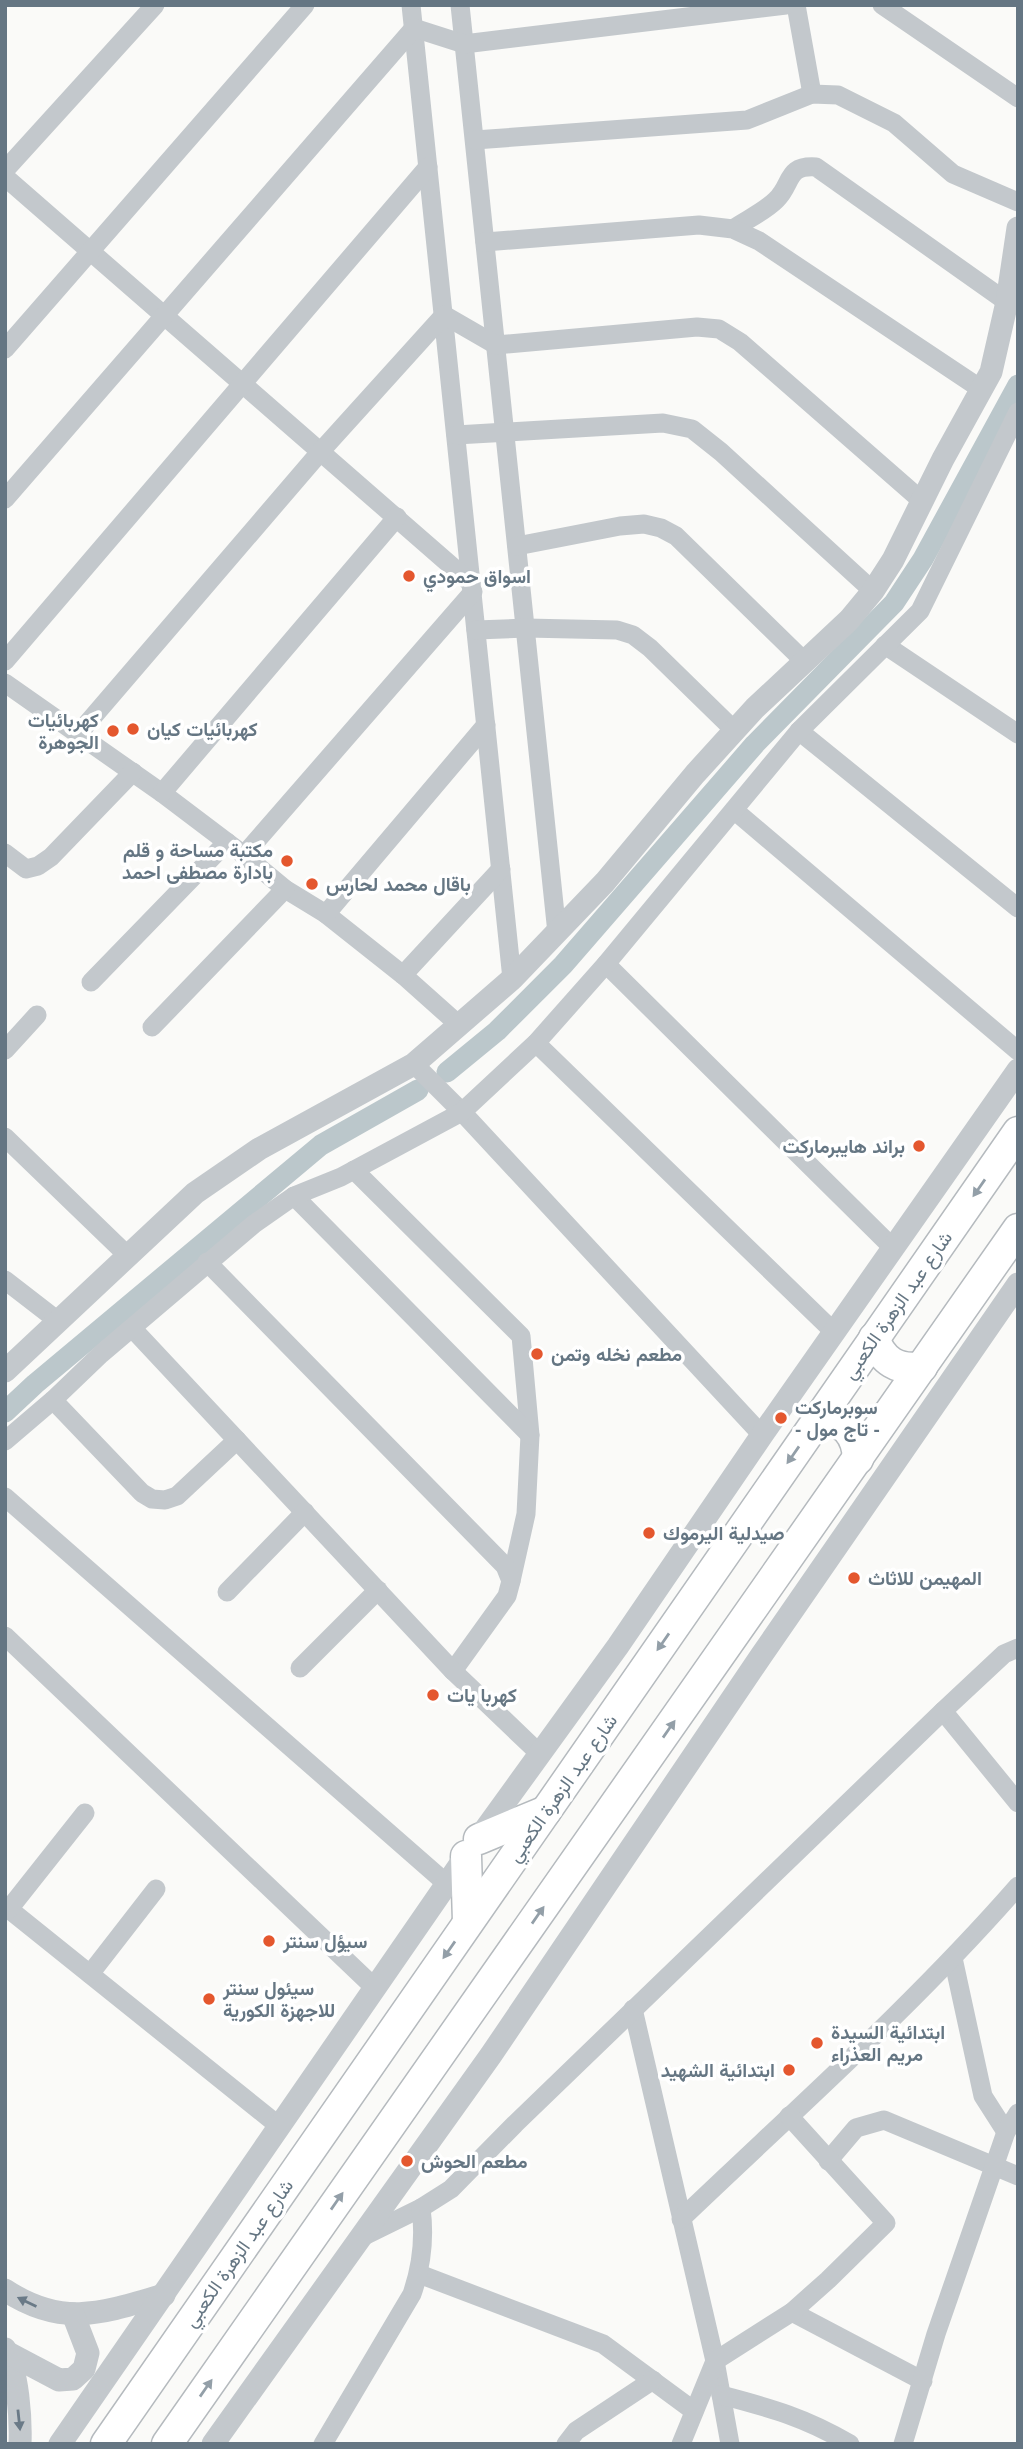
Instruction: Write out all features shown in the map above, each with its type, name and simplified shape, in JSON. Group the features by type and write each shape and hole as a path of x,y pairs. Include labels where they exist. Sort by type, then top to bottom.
{"main road":[{"name":"شارع عبد الزهرة الكعبي","path":"106,2444 1018,1132"},
{"path":"167,2444 1018,1229"},
{"path":"874,1338 877,1348 892,1363 901,1368 922,1367"},
{"path":"819,1417 840,1422 848,1429 858,1448 858,1459"},
{"path":"468,1922 472,1848 546,1811"}],"street":[{"path":"5,170 155,5"},
{"path":"5,349 305,5"},
{"path":"411,5 512,979"},
{"path":"460,5 557,933"},
{"path":"414,28 464,44 786,5"},
{"path":"796,5 812,94"},
{"path":"882,5 1018,98"},
{"path":"5,499 414,28"},
{"path":"475,140 747,120 812,94 838,94 894,123 953,174 1018,202"},
{"path":"733,229 777,200 793,172 804,166 816,167 1007,302"},
{"path":"5,661 428,167"},
{"path":"5,177 397,517 472,587"},
{"path":"485,242 699,225 733,229 759,241 981,389"},
{"path":"5,1371 195,1193 260,1149 414,1064 512,979 605,882 695,774 735,731 849,620 873,591 893,560 991,372 1007,302 1018,228"},
{"path":"444,315 496,345 697,327 719,329 740,342 922,501"},
{"path":"79,733 321,452 444,315"},
{"path":"5,1441 207,1262 254,1224 294,1196 354,1170 462,1112 536,1042 606,964 799,731 920,611 1018,412"},
{"path":"456,435 663,423 692,429 873,591"},
{"path":"162,793 397,517"},
{"path":"517,546 620,526 644,524 661,528 676,536 805,662"},
{"path":"244,855 472,587"},
{"path":"477,630 617,630 633,635 650,648 735,731"},
{"path":"885,645 1018,734"},
{"path":"5,682 134,772 285,889 326,914 404,975 458,1024"},
{"path":"326,914 486,725"},
{"path":"799,731 1018,908"},
{"path":"5,853 26,869 38,866 51,857 134,772"},
{"path":"734,810 1018,1051"},
{"path":"91,982 227,842"},
{"path":"404,975 501,869"},
{"path":"152,1027 285,889"},
{"path":"606,964 893,1248"},
{"path":"5,1050 37,1015"},
{"path":"536,1042 834,1332"},
{"path":"414,1064 462,1112 762,1435"},
{"path":"60,2444 472,1848 541,1755 1018,1070"},
{"path":"5,1137 127,1255"},
{"path":"354,1170 521,1336 530,1435 526,1514 507,1596 453,1671"},
{"path":"294,1196 530,1435"},
{"path":"207,1262 505,1566 511,1581"},
{"path":"5,1280 58,1321"},
{"path":"213,2444 491,2055 746,1678 1018,1284"},
{"path":"132,1328 453,1671 541,1755"},
{"path":"52,1400 132,1483 152,1499 165,1500 177,1496 237,1440"},
{"path":"5,1497 447,1884"},
{"path":"227,1592 305,1512"},
{"path":"300,1668 378,1590"},
{"path":"5,1636 376,1989"},
{"path":"360,2238 421,2208 452,2189 633,2009 943,1711 1004,1654 1018,1648"},
{"path":"943,1711 1018,1803"},
{"path":"85,1812 7,1908 279,2126"},
{"path":"681,2219 893,2018 953,1958 1018,1886"},
{"path":"90,1974 156,1888"},
{"path":"953,1958 983,2096 1006,2132"},
{"path":"633,2009 715,2361 730,2444"},
{"path":"903,2444 1006,2132 1018,2113"},
{"path":"681,2444 715,2361 792,2312 886,2223 789,2116"},
{"path":"828,2161 856,2128 884,2120 1018,2176"},
{"path":"323,2444 412,2294 419,2274 425,2233 421,2208"},
{"path":"419,2274 603,2344 694,2411"},
{"path":"5,2290 48,2312 73,2315 123,2307 164,2295"},
{"path":"792,2312 923,2381"},
{"path":"7,2351 59,2380 73,2379 84,2369 88,2353 73,2315"},
{"path":"7,2351 18,2404 20,2444"},
{"path":"566,2444 576,2431 653,2380"},
{"path":"721,2395 806,2420 850,2444"}],"waterway":[{"path":"447,1072 497,1031 563,965 755,744 894,603 923,559 1018,385"},
{"path":"5,1412 321,1145 418,1090"}],"place":[{"name":"اسواق حمودي","path":"409,576"},
{"name":"كهربائيات كيان","path":"133,729"},
{"name":"كهربائيات الجوهرة","path":"113,731"},
{"name":"مكتبة مساحة و قلم بادارة مصطفى احمد","path":"287,861"},
{"name":"باقال محمد لحارس","path":"312,884"},
{"name":"براند هايبرماركت","path":"919,1146"},
{"name":"مطعم نخله وتمن","path":"537,1354"},
{"name":"سوبرماركت - تاج مول -","path":"781,1418"},
{"name":"صيدلية اليرموك","path":"649,1533"},
{"name":"المهيمن للاثاث","path":"854,1578"},
{"name":"كهربا يات","path":"433,1695"},
{"name":"سيؤل سنتر","path":"269,1941"},
{"name":"سيئول سنتر للاجهزة الكورية","path":"209,1999"},
{"name":"ابتدائية السيدة مريم العذراء","path":"817,2043"},
{"name":"ابتدائية الشهيد","path":"789,2070"},
{"name":"مطعم الحوش","path":"407,2161"}]}
